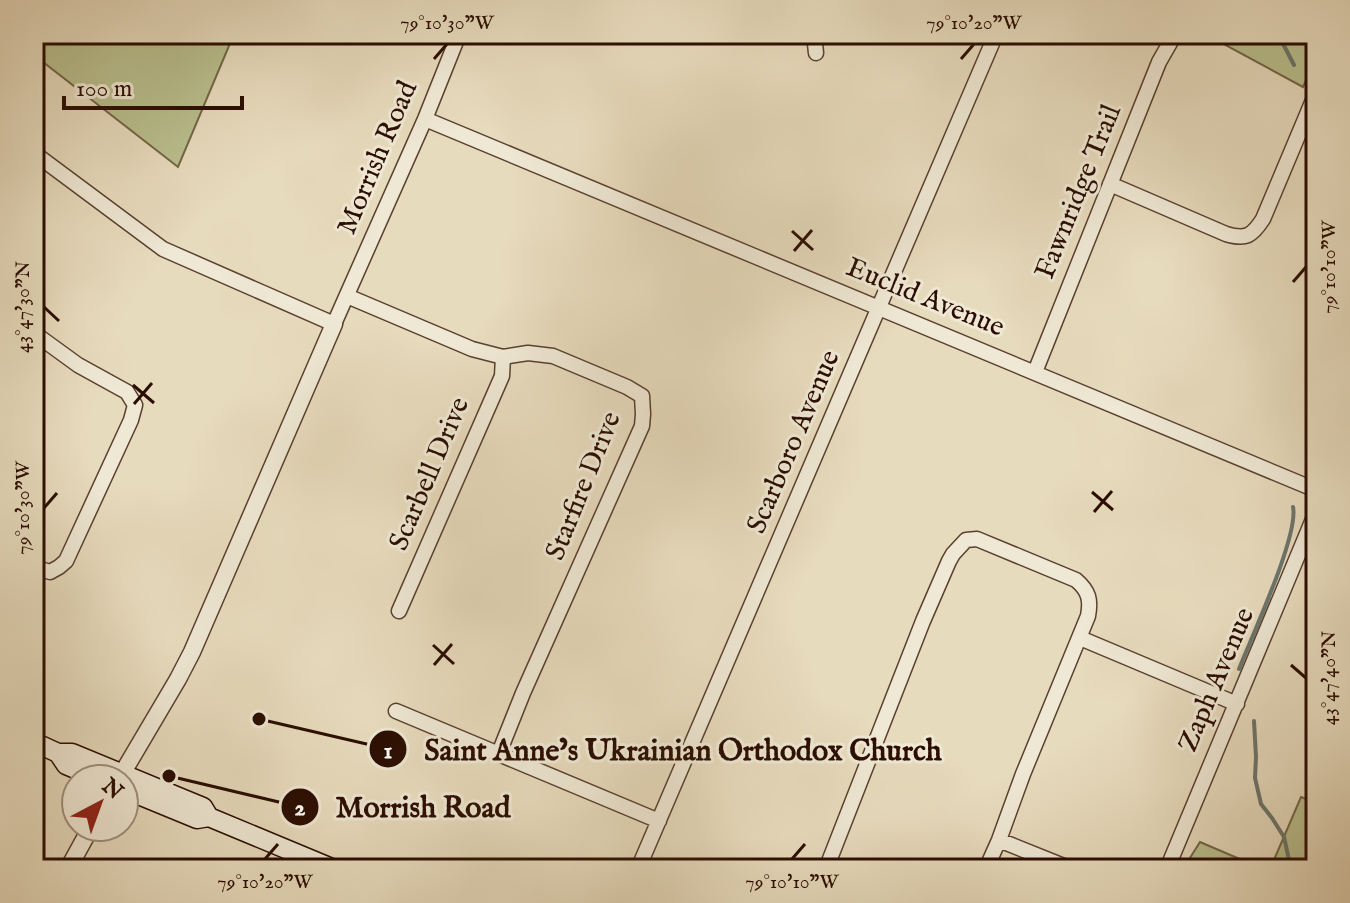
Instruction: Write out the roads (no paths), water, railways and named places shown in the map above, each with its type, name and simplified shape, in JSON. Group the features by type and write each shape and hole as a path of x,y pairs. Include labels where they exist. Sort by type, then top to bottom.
{"main road":[{"path":"34,742 58,753 72,753 90,763"},
{"path":"58,753 65,763"},
{"path":"140,790 197,819 209,817 334,869"}],"street":[{"name":"Morrish Road","path":"132,763 192,652 425,119 459,34"},
{"path":"814,34 816,53"},
{"name":"Scarboro Avenue","path":"638,869 996,34"},
{"name":"Fawnridge Trail","path":"1035,372 1159,62 1175,34"},
{"path":"1110,184 1226,234 1239,238 1249,235 1263,219 1316,93"},
{"name":"Euclid Avenue","path":"425,119 1316,490"},
{"path":"34,153 163,249 334,324"},
{"name":"Starfire Drive","path":"347,296 472,349 503,357 528,353 553,356 642,396 642,426 499,753"},
{"path":"34,333 78,365 127,392 135,405 131,420 66,561 50,572 34,567"},
{"name":"Scarbell Drive","path":"399,611 502,376 503,357"},
{"name":"Zaph Avenue","path":"1167,869 1316,512"},
{"path":"826,869 949,561 966,540 977,539 1076,580 1085,588 1090,606 1080,638 986,869"},
{"path":"1080,638 1237,704"},
{"path":"396,711 659,821"},
{"path":"999,840 1071,869"},
{"path":"68,869 82,843"}],"waterway":[{"path":"1278,34 1294,65"},
{"path":"1313,461 1316,451"},
{"path":"1239,669 1282,562 1293,521 1293,507"},
{"path":"1254,721 1255,778 1261,804 1284,837 1291,869"}],"place":[{"name":"Saint Anne’s Ukrainian Orthodox Church","path":"259,719"},
{"name":"Morrish Road","path":"169,776"}]}
